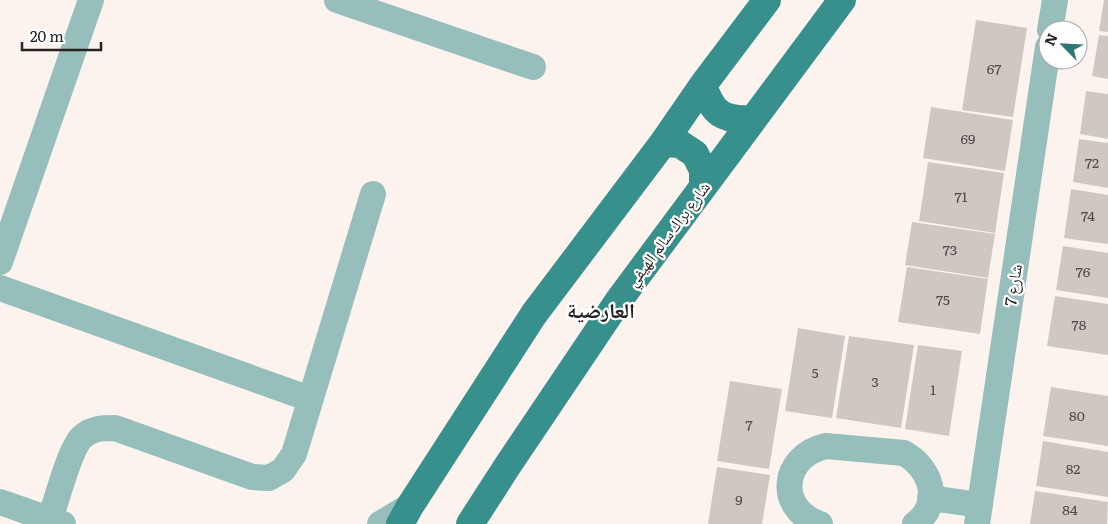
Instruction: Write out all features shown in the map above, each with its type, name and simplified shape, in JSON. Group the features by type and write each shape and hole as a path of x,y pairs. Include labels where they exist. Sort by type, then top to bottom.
{"main road":[{"path":"405,515 534,314 663,143 703,85 767,0"},
{"name":"شارع براك سالم الهيفي","path":"470,524 619,300 842,0"},
{"path":"703,85 708,101 720,114 735,120 752,119"},
{"path":"663,143 680,144 695,154 703,170 703,187"}],"street":[{"path":"0,262 91,0"},
{"path":"337,0 533,66"},
{"path":"1052,20 1055,0"},
{"name":"شارع 7","path":"979,514 1045,70"},
{"path":"0,502 56,522 72,455 81,438 97,428 115,428 252,477 269,478 283,470 294,454 373,194"},
{"path":"0,288 310,399"},
{"path":"820,524 802,515 795,506 790,484 797,462 815,448 826,446 904,453 918,462 927,475 930,485 930,498 926,510 915,524"},
{"path":"930,498 979,514"},
{"path":"380,524 405,515"}],"building":[{"path":"1104,0 1108,0 1108,32 1099,31"},
{"path":"976,20 1027,28 1013,117 962,110"},
{"path":"1099,35 1108,36 1108,79 1092,76"},
{"path":"1086,91 1108,94 1108,139 1080,134"},
{"path":"931,107 1013,120 1005,171 923,158"},
{"path":"1079,139 1108,143 1108,188 1073,182"},
{"path":"928,162 1004,173 995,233 919,221"},
{"path":"1071,189 1108,195 1108,244 1064,238"},
{"path":"912,222 995,234 988,278 905,265"},
{"path":"1063,246 1108,253 1108,298 1056,290"},
{"path":"907,267 988,279 980,334 898,322"},
{"path":"1055,296 1108,304 1108,355 1047,346"},
{"path":"798,328 845,336 832,418 785,411"},
{"path":"849,336 914,345 901,428 836,418"},
{"path":"918,345 962,351 949,436 905,429"},
{"path":"730,381 782,389 769,469 717,461"},
{"path":"1051,387 1108,396 1108,446 1043,436"},
{"path":"1043,441 1108,452 1108,497 1036,486"},
{"path":"717,467 770,475 762,524 708,524"},
{"path":"1035,491 1108,502 1107,524 1030,524"}],"district":[{"name":"العارضية","path":"601,311"}]}
